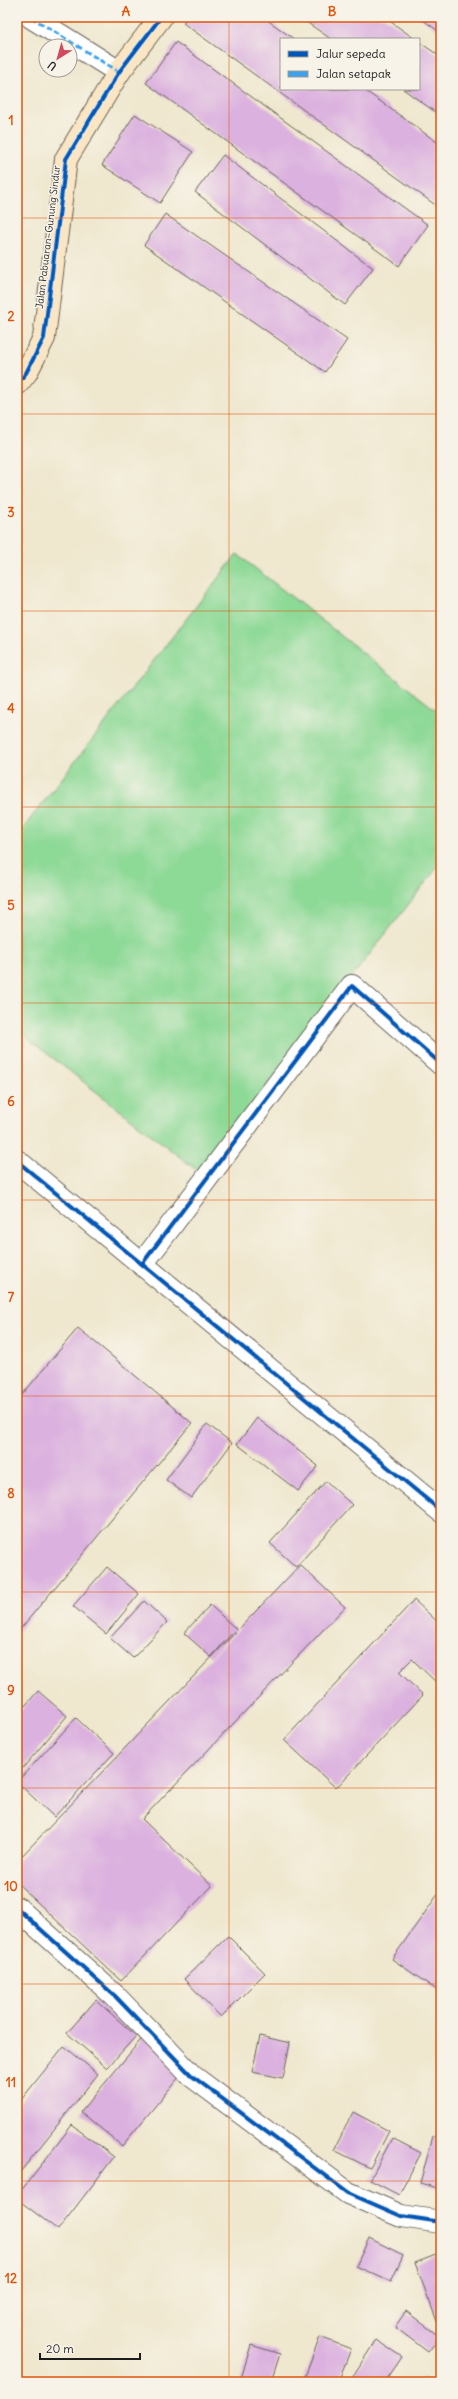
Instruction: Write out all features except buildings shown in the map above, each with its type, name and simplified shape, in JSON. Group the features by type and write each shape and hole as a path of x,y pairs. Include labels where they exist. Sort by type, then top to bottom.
{"street":[{"path":"31,17 119,72"},
{"name":"Jalan Pabuaran–Gunung Sindur","path":"20,374 44,338 66,158 119,72 161,17"},
{"path":"142,1264 352,986 441,1064"},
{"path":"17,1161 441,1511"},
{"path":"17,1908 115,1996 192,2076 348,2193 401,2216 441,2222"}],"green space":[{"path":"237,554 441,714 441,863 199,1172 17,1030 17,836"}],"marked path":[{"path":"31,17 119,72"}],"cycle path":[{"path":"17,384 26,373 44,338 66,159 119,72 161,17"},
{"path":"142,1264 352,986 441,1064"},
{"path":"17,1161 441,1511"},
{"path":"17,1908 115,1996 192,2076 348,2193 401,2216 441,2222"}]}
